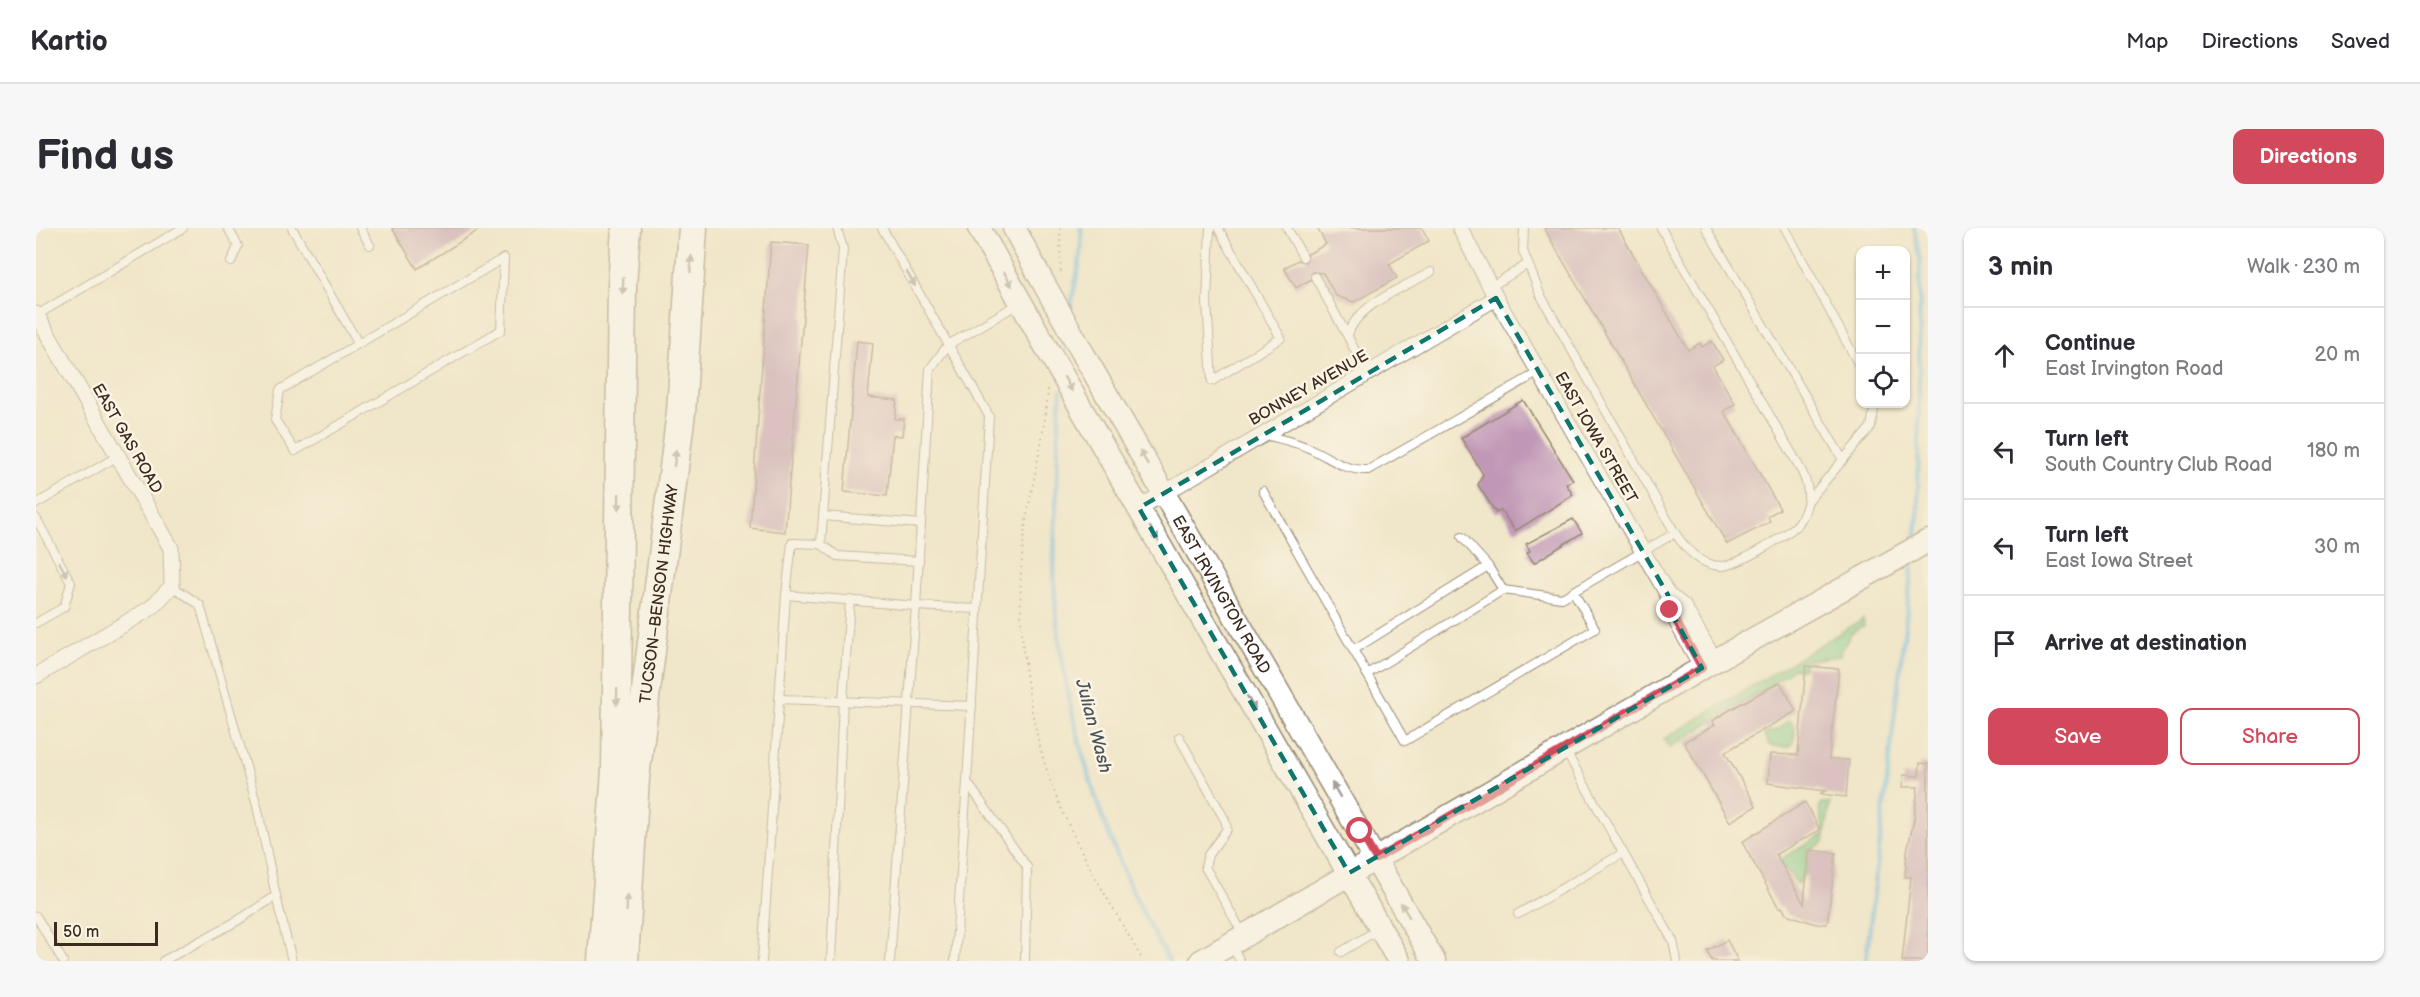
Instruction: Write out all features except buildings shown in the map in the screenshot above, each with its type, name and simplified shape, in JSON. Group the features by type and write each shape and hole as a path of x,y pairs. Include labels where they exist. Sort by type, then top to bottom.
{"highway":[{"name":"TUCSON–BENSON HIGHWAY","path":"602,961 616,770 622,309 626,228"},
{"name":"TUCSON–BENSON HIGHWAY","path":"624,961 635,778 681,412 693,228"}],"main road":[{"name":"EAST IRVINGTON ROAD","path":"979,228 1399,961"},
{"name":"EAST IRVINGTON ROAD","path":"1014,228 1050,277 1085,357 1434,961"},
{"path":"1205,959 1238,946 1349,873 1709,664 1927,542"}],"street":[{"name":"EAST IOWA STREET","path":"1460,228 1493,292 1668,595 1670,610 1709,664"},
{"name":"BONNEY AVENUE","path":"1139,508 1367,374 1493,292"},
{"name":"EAST GAS ROAD","path":"36,315 171,548 172,586"},
{"path":"36,676 151,608 172,586"}],"lane":[{"path":"36,315 183,228"},
{"path":"228,228 238,246 231,262"},
{"path":"292,228 358,343"},
{"path":"360,228 370,245"},
{"path":"821,544 843,249 837,228"},
{"path":"882,228 989,416 968,782 955,961"},
{"path":"1209,228 1207,302 1212,381 1281,338 1218,228"},
{"path":"1287,228 1303,257"},
{"path":"1524,228 1523,251 1557,328 1676,532 1689,552 1698,558 1710,564 1727,565 1792,528 1804,513 1808,501 1808,487 1801,471 1661,228"},
{"path":"1706,228 1843,460"},
{"path":"1785,228 1856,360"},
{"path":"504,258 501,330 295,451 275,420 280,390 358,343 504,258"},
{"path":"1493,292 1528,264"},
{"path":"1348,337 1353,320 1359,315 1431,272"},
{"path":"1315,278 1367,374"},
{"path":"890,961 916,606 930,369 948,345 1021,303"},
{"path":"1264,434 1312,449 1328,460 1353,470 1368,470 1539,372"},
{"path":"1808,501 1871,427 1874,408"},
{"path":"36,504 118,456"},
{"path":"1263,491 1405,741 1595,629 1573,591"},
{"path":"823,516 921,524"},
{"path":"36,518 71,583 64,607 36,623"},
{"path":"1367,674 1503,590 1562,598 1641,550 1676,532"},
{"path":"1462,537 1488,566 1503,590"},
{"path":"762,961 786,595 792,543 821,544 837,556 919,561"},
{"path":"1353,650 1488,566"},
{"path":"172,586 195,599 203,614 257,806 292,961"},
{"path":"786,595 977,609"},
{"path":"831,961 850,600"},
{"path":"779,699 972,706"},
{"path":"1179,737 1225,820 1227,829 1208,855 1205,867 1238,946"},
{"path":"1564,749 1673,941 1677,961"},
{"path":"968,782 1027,867 1025,961"},
{"path":"1518,914 1623,853"},
{"path":"163,961 237,921 276,896"},
{"path":"36,916 63,961"},
{"path":"1341,952 1381,928"}],"path":[{"path":"1050,277 1060,228"},
{"path":"1049,382 1046,424 1023,544 1021,604 1024,651 1037,731 1053,786 1071,830 1143,961"}],"highlighted area":[{"path":"1496,298 1668,595 1670,610 1702,668 1349,873 1139,508"}],"green space":[{"path":"1863,619 1864,625 1851,633 1839,656 1806,660 1803,669 1794,668 1762,691 1669,748 1664,739"},
{"path":"1790,720 1795,729 1793,744 1787,747 1770,746 1764,734 1777,730"},
{"path":"1821,803 1830,803 1824,842 1808,851 1806,872 1798,884 1779,860 1824,834 1819,810"}],"waterway":[{"path":"1070,314 1080,261 1081,228"},
{"path":"1914,228 1920,260 1918,515 1915,541"},
{"path":"1064,361 1066,343"},
{"name":"Julian Wash","path":"1061,391 1054,569 1055,604 1063,666 1083,754 1111,840 1128,882 1169,961"},
{"path":"1866,961 1913,558"}],"route":[{"path":"1360,831 1376,859 1702,668 1670,610"}]}
